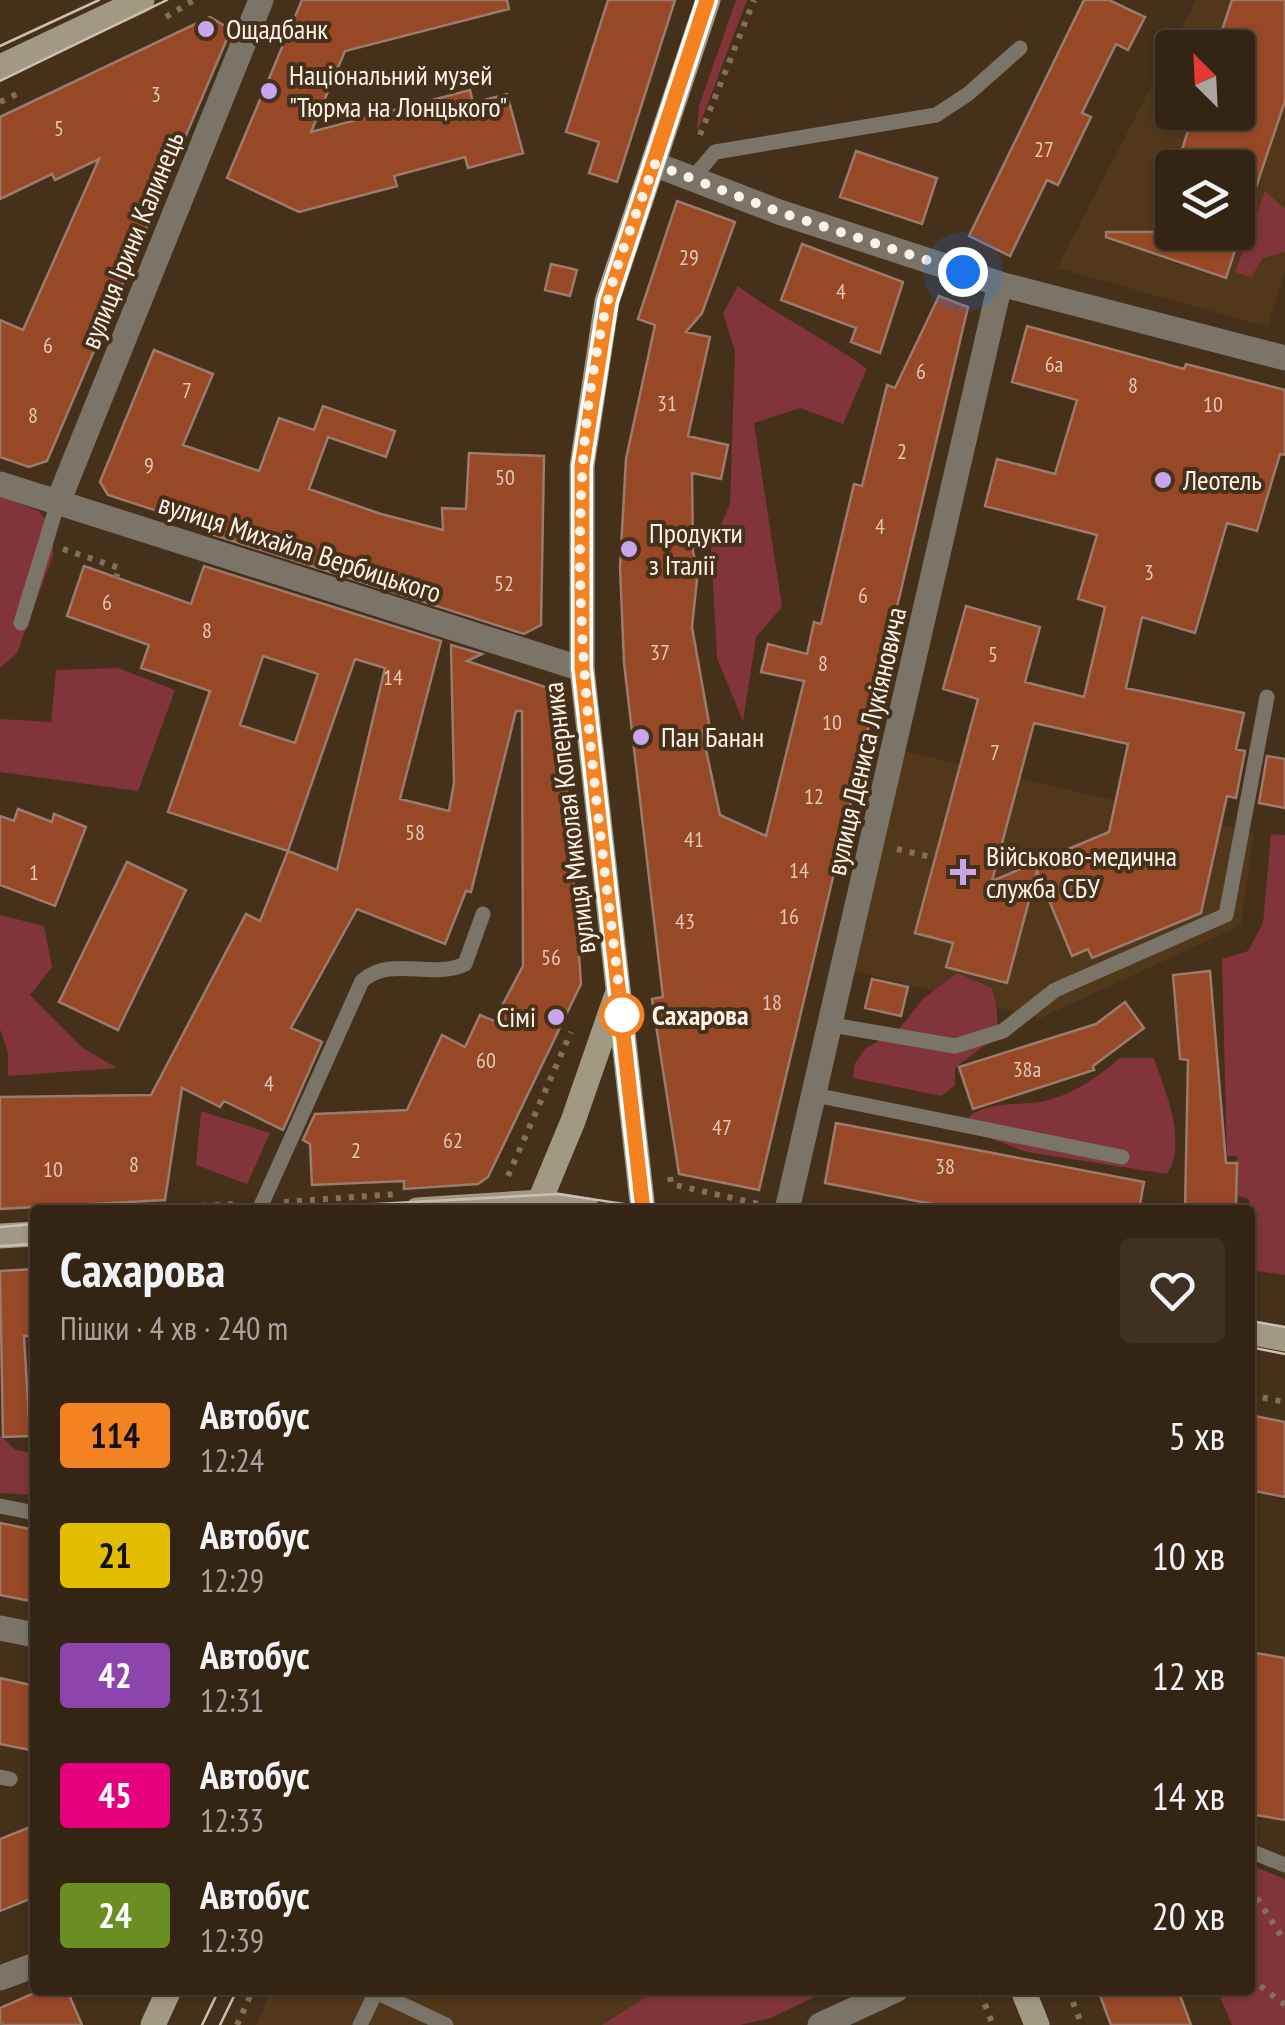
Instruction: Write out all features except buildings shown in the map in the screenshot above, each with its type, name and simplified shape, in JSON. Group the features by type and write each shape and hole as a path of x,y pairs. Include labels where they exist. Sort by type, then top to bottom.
{"main road":[{"path":"0,67 142,0"},
{"name":"вулиця Миколая Коперника","path":"642,1205 582,668 582,466 608,301 708,0"},
{"name":"вулиця Миколая Коперника","path":"538,1205 619,988"},
{"path":"0,1236 30,1234"},
{"path":"1255,1333 1285,1339"},
{"path":"152,2025 167,1995"},
{"path":"1025,1995 1037,2025"}],"street":[{"name":"вулиця Ірини Калинець","path":"58,502 260,0"},
{"path":"654,164 1000,284 1285,358"},
{"name":"вулиця Дениса Лукіяновича","path":"776,1205 815,1095 1000,284"},
{"name":"вулиця Михайла Вербицького","path":"0,484 582,668"},
{"path":"0,1628 30,1635"},
{"path":"0,1978 30,1967"},
{"path":"820,2025 885,1995"}],"lane":[{"path":"692,179 715,152 936,115 968,94 1020,48"},
{"path":"21,624 58,502"},
{"path":"832,1025 955,1046 1003,1031 1055,990 1226,915 1267,697"},
{"path":"261,1205 362,981 387,968 452,971 465,964 483,914"},
{"path":"815,1095 1122,1156"},
{"path":"0,1506 30,1512"},
{"path":"1255,1853 1285,1865"},
{"path":"360,2025 374,1995"},
{"path":"384,1995 446,2025"}],"path":[{"path":"692,145 701,134 754,0"},
{"path":"66,530 60,548 119,568 116,578"},
{"path":"890,847 935,858"},
{"path":"499,1188 566,1042"},
{"path":"668,1164 671,1184 762,1205"},
{"path":"1255,1396 1285,1402"},
{"path":"1255,1896 1285,1942"},
{"path":"1255,1982 1285,2005"},
{"path":"237,2025 251,1995"},
{"path":"981,1995 993,2025"},
{"path":"1070,1995 1082,2025"}],"shaded area":[{"path":"736,0 747,0 697,132 699,106"},
{"path":"1196,0 1285,0 1285,272 1268,327 1057,268 1155,79 1155,130 1255,130 1255,30 1180,30"},
{"path":"1265,191 1285,209 1285,252 1263,258 1251,277 1235,272 1243,250 1255,250 1255,218"},
{"path":"738,286 867,369 843,424 800,408 754,423 782,607 756,637 743,721 717,658 711,548 730,504 735,352 723,313"},
{"path":"0,496 39,511 53,530 53,555 17,653 0,668"},
{"path":"118,668 175,690 138,791 0,772 0,719 51,722 56,670"},
{"path":"904,751 1254,833 1241,925 1041,1018 853,971"},
{"path":"1271,834 1285,835 1285,1275 1255,1271 1255,1205 1238,1196 1237,1156 1227,1156 1222,959 1248,951 1263,923"},
{"path":"0,915 44,926 52,967 30,995 83,1048 117,1068 8,1076 8,1053 0,1029"},
{"path":"957,973 992,988 997,1019 993,1037 955,1068 955,1085 942,1096 853,1078 855,1063 865,1049 899,1029 923,999"},
{"path":"1120,1058 1154,1058 1175,1132 1173,1161 1167,1174 1027,1152 971,1131 969,1116 976,1112 1066,1094"},
{"path":"201,1111 270,1133 247,1184 196,1165"},
{"path":"0,1435 15,1450 30,1452 30,1495 0,1493"},
{"path":"1255,1867 1285,1879 1285,2025 1232,2025 1219,1995 1255,1995"},
{"path":"270,1995 781,1995 713,2025 256,2025"},
{"path":"649,1995 819,1995 771,2018 740,2025 602,2025"}],"tram line":[{"path":"0,46 99,0"},
{"path":"0,81 167,0"},
{"path":"358,1205 558,1194 630,1205"},
{"path":"0,1227 30,1224"},
{"path":"0,1246 30,1244"},
{"path":"1255,1322 1285,1327"},
{"path":"1255,1348 1285,1354"},
{"path":"202,2025 217,1995"},
{"path":"220,2025 235,1995"}],"bus line":[{"name":"114","path":"642,1205 582,668 582,466 608,301 707,0"}],"place":[{"name":"Ощадбанк","path":"206,29"},
{"name":"Національний музей \"Тюрма на Лонцького\"","path":"269,91"},
{"name":"Леотель","path":"1163,480"},
{"name":"Продукти з Італії","path":"629,549"},
{"name":"Пан Банан","path":"641,737"},
{"name":"Військово-медична служба СБУ","path":"963,872"},
{"name":"Сахарова","path":"622,1015"},
{"name":"Сімі","path":"556,1017"}],"route":[{"path":"622,1015 582,668 582,466 608,301 654,164 779,212 963,272"}]}
